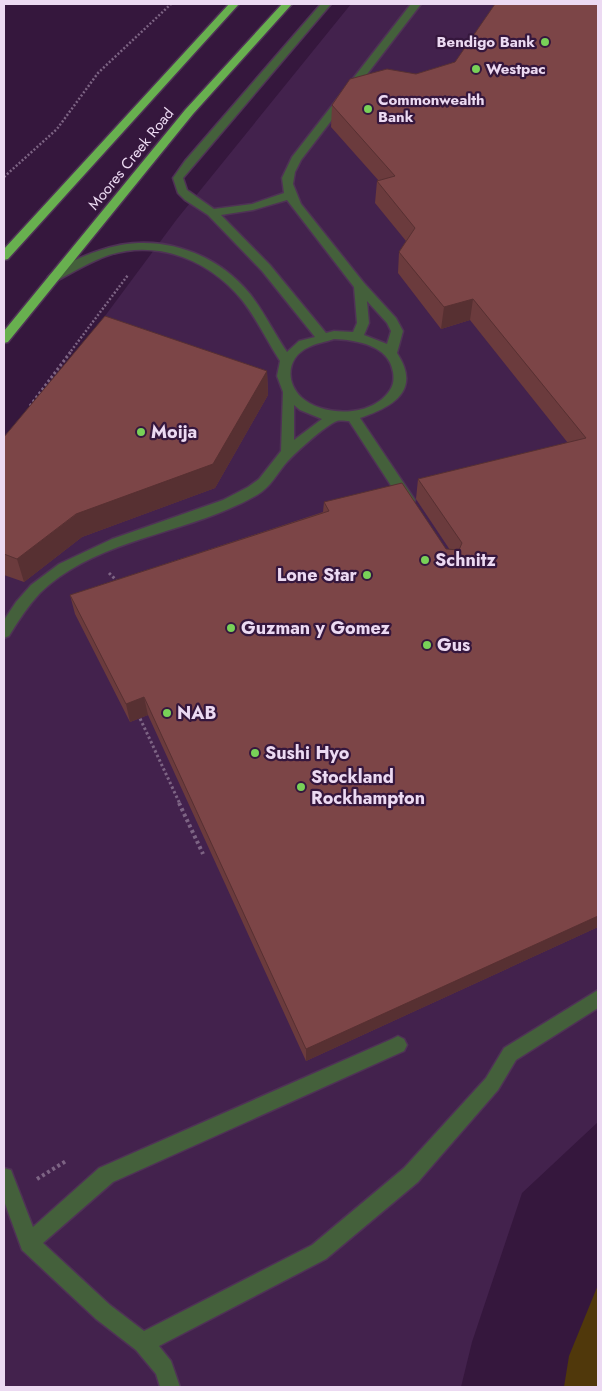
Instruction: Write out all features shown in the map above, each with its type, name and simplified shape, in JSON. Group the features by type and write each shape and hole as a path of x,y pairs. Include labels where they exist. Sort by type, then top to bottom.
{"highway":[{"name":"Moores Creek Road","path":"4,256 234,4"},
{"name":"Moores Creek Road","path":"4,339 189,112 287,4"}],"lane":[{"path":"322,337 266,268 212,213 189,198 182,191 178,178 326,4"},
{"path":"391,354 397,331 392,320 360,286 290,195 286,180 291,165 416,4"},
{"path":"212,213 252,207 290,195"},
{"path":"54,277 90,258 113,250 142,245 172,248 194,256 220,271 245,297 286,361"},
{"path":"357,336 363,323 360,286"},
{"path":"334,335 357,336 382,346 391,354 398,366 400,379 396,392 386,403 371,412 352,416 334,417 316,413 300,405 288,394 283,383 282,372 286,361 294,351 307,342 322,337 334,335"},
{"path":"288,394 288,452"},
{"path":"352,416 417,515"},
{"path":"4,632 40,585 60,570 138,536 204,514 255,490 268,479 288,452 334,417"},
{"path":"143,1343 319,1252 411,1175 492,1084 510,1054 598,998"},
{"path":"29,1243 106,1175 398,1045"},
{"path":"4,1177 29,1243 103,1312 143,1343 164,1368 170,1387"}],"path":[{"path":"4,177 57,129 98,72 170,4"},
{"path":"28,409 128,274"},
{"path":"91,555 121,584"},
{"path":"137,712 203,854"}],"shaded area":[{"name":"Stockland Rockhampton","path":"351,4 598,4 598,1122 522,1193 472,1342 461,1387 4,1387 4,452 177,219"},
{"path":"598,1285 598,1387 564,1387 569,1356"}],"building":[{"path":"495,4 598,4 598,916 306,1049 144,697 126,704 70,595 329,511 324,502 402,483 446,549 459,550 462,543 418,479 586,438 473,299 444,307 399,252 415,228 377,181 395,176 332,105 350,79 387,69 416,74 455,62"},
{"name":"Moija","path":"105,316 267,371 213,464 76,514 17,559 4,554 4,437"}],"place":[{"name":"Bendigo Bank","path":"545,42"},
{"name":"Westpac","path":"476,69"},
{"name":"Commonwealth Bank","path":"368,109"},
{"name":"Moija","path":"141,432"},
{"name":"Schnitz","path":"425,560"},
{"name":"Lone Star","path":"367,575"},
{"name":"Guzman y Gomez","path":"231,628"},
{"name":"Gus","path":"427,645"},
{"name":"NAB","path":"167,713"},
{"name":"Sushi Hyo","path":"255,753"},
{"name":"Stockland Rockhampton","path":"301,787"}]}
